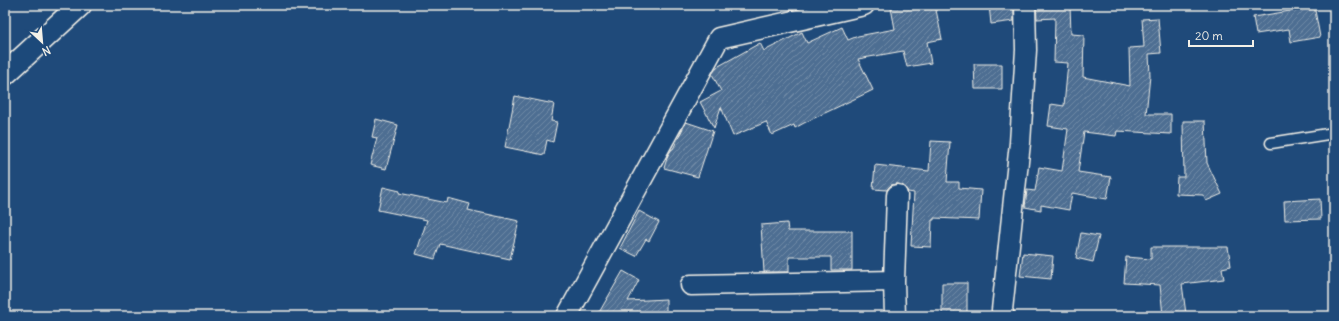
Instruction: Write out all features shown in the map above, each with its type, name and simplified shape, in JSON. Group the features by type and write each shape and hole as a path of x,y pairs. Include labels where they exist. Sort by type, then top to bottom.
{"main road":[{"path":"5,74 80,5"}],"street":[{"path":"567,316 719,38 864,5"},
{"path":"1004,316 1002,310 1020,142 1026,50 1025,5"},
{"path":"895,316 894,281 897,196"},
{"path":"691,285 894,281"}],"lane":[{"path":"1270,143 1334,134"}],"building":[{"path":"905,5 935,5 942,39 927,42 931,63 907,67 903,51 858,59 873,90 795,128 794,125 772,135 766,122 733,136 721,107 714,128 700,102 721,91 712,74 717,67 760,43 764,51 802,32 807,43 842,27 848,40 858,36 895,29 891,8"},
{"path":"989,5 1014,5 1014,21 991,24"},
{"path":"1036,5 1070,5 1071,34 1084,35 1083,77 1130,86 1129,48 1144,47 1142,19 1158,18 1161,53 1149,54 1150,76 1146,114 1171,114 1171,134 1117,131 1116,136 1084,132 1078,172 1111,177 1107,199 1072,193 1069,210 1041,205 1041,210 1025,207 1027,190 1035,191 1039,167 1062,171 1068,129 1048,126 1051,104 1064,106 1068,63 1054,62 1055,18 1037,19"},
{"path":"1289,5 1314,5 1320,37 1291,42 1289,29 1256,34 1253,17 1290,11"},
{"path":"974,64 1002,64 1002,89 975,89"},
{"path":"515,96 554,104 551,121 557,122 553,142 547,140 544,155 505,147"},
{"path":"376,119 398,125 386,169 370,165 377,138 372,137"},
{"path":"1183,121 1205,121 1207,163 1222,194 1206,201 1203,195 1176,194 1177,177 1184,177"},
{"path":"686,122 713,131 698,177 664,168 668,155 673,149"},
{"path":"931,141 950,142 947,182 959,182 959,188 981,190 979,220 934,218 934,220 932,220 931,247 911,246 914,193 908,192 903,186 898,184 891,185 887,190 873,189 875,165 929,171"},
{"path":"383,187 400,191 399,193 447,203 448,198 470,204 468,210 519,221 510,259 440,244 435,259 416,254 427,220 378,210"},
{"path":"1320,199 1321,219 1285,220 1284,201"},
{"path":"639,211 659,222 649,241 646,239 636,256 620,248"},
{"path":"787,223 788,231 852,231 852,270 831,270 831,257 789,257 789,272 764,272 761,225"},
{"path":"1081,233 1099,236 1093,262 1076,258"},
{"path":"1151,247 1228,247 1231,266 1222,268 1224,279 1182,284 1186,314 1163,316 1160,285 1124,283 1126,257 1151,259"},
{"path":"1023,253 1053,256 1051,279 1020,276"},
{"path":"623,271 639,280 628,301 666,299 666,316 597,316"},
{"path":"942,283 967,283 967,316 942,316"}]}
